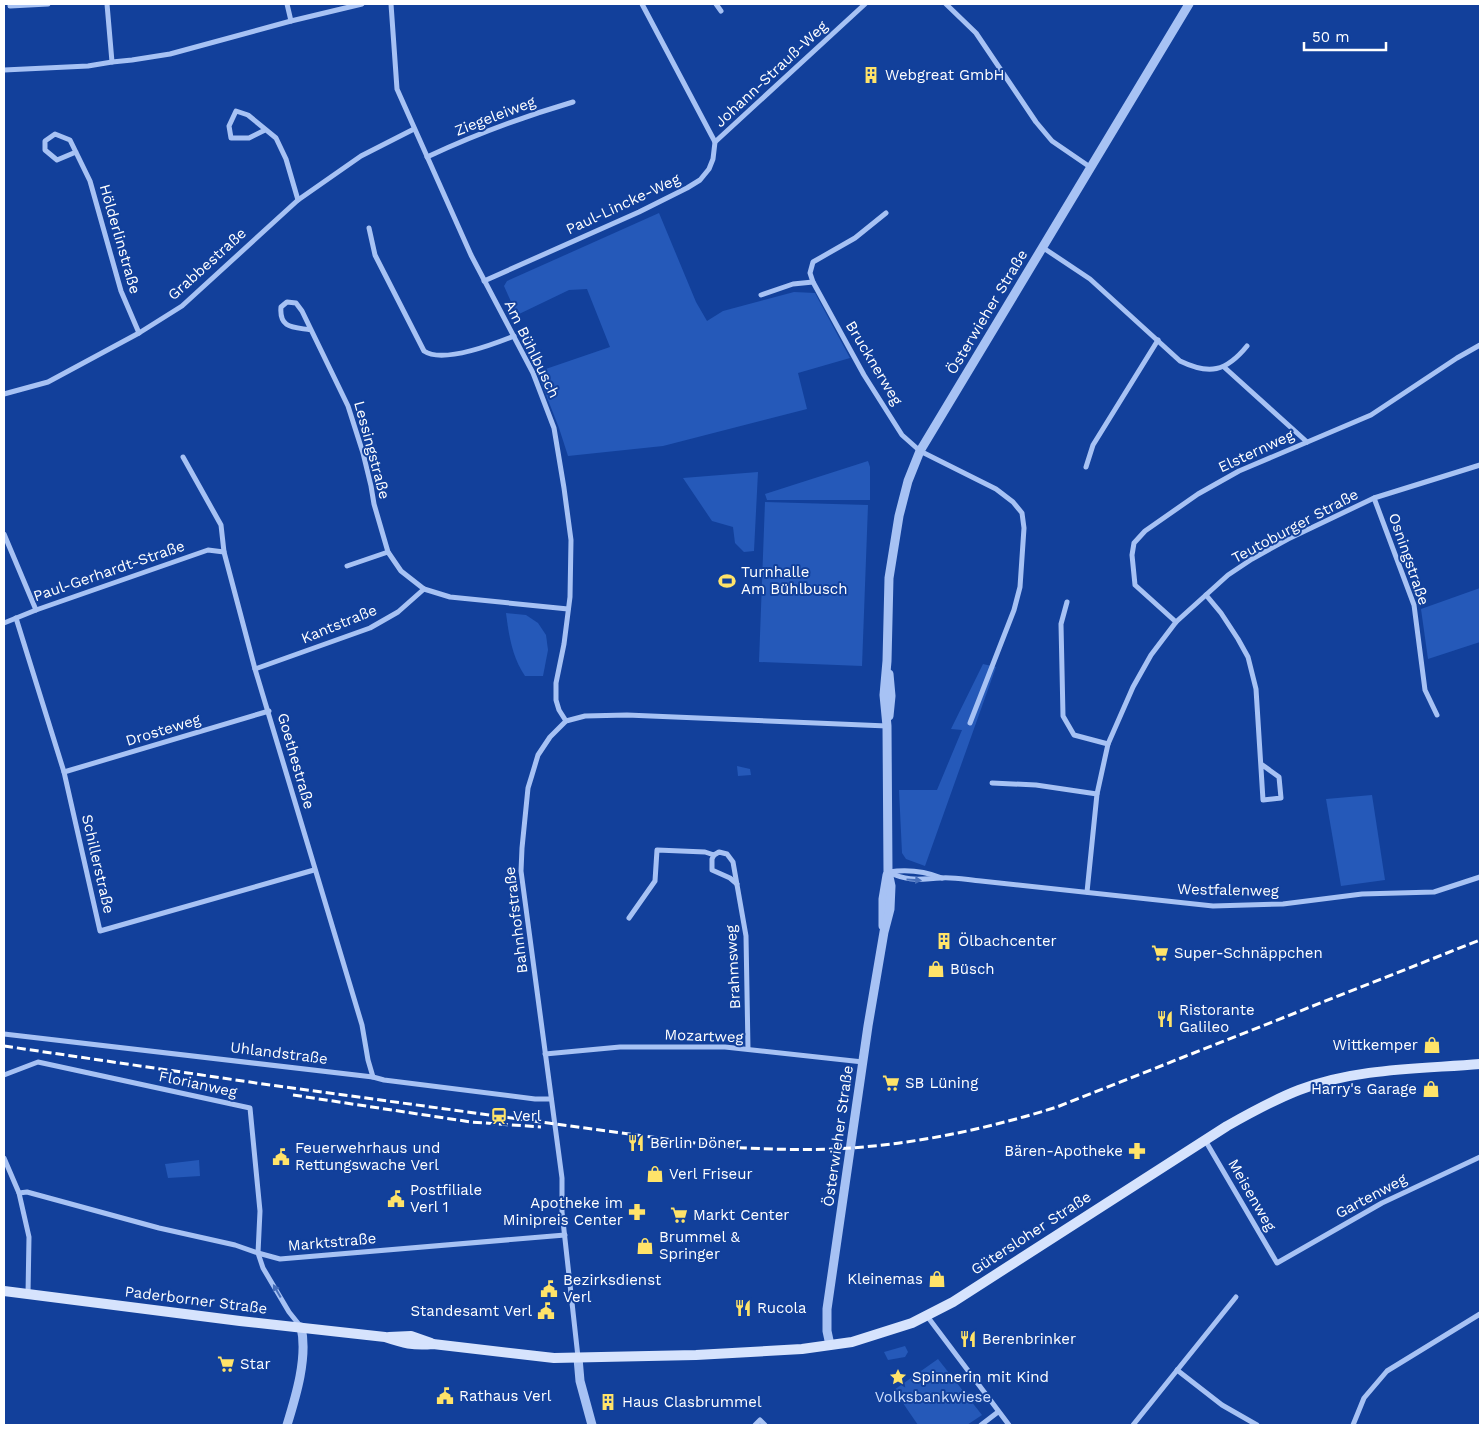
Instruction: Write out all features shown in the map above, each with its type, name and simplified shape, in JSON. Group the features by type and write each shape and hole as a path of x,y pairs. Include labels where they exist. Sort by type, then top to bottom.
{"main road":[{"name":"Gütersloher Straße","path":"578,1358 696,1355 802,1349 864,1338 912,1323 974,1288 1205,1140 1269,1102 1311,1086 1364,1074 1480,1064"},
{"name":"Paderborner Straße","path":"4,1291 240,1322 385,1337 418,1337 433,1344 537,1357 578,1358"}],"street":[{"path":"10,6 48,4"},
{"path":"107,4 112,62"},
{"path":"287,4 290,21"},
{"path":"4,70 88,66 170,54 290,21 362,4"},
{"name":"Am Bühlbusch","path":"391,4 397,89 484,281 535,378 554,428 571,540 571,583 556,683 556,700 559,710 566,721"},
{"path":"642,4 715,142"},
{"path":"716,4 721,11"},
{"name":"Johann-Strauß-Weg","path":"715,142 865,4"},
{"path":"946,4 976,33 1036,122 1052,141 1090,167"},
{"name":"Österwieher Straße","path":"830,1345 826,1323 827,1309 863,1062 884,932 890,909 887,726 891,696 887,661 888,592 894,536 908,481 920,450 1189,4"},
{"name":"Ziegeleiweg","path":"427,157 518,118 573,102"},
{"path":"265,130 249,138 231,138 229,126 236,111 248,115 276,138 286,159 298,200"},
{"name":"Grabbestraße","path":"4,394 48,382 138,334 182,306 298,200 361,156 414,129"},
{"name":"Hölderlinstraße","path":"76,152 57,160 45,150 45,141 55,134 70,140 76,152 90,181 121,291 138,334"},
{"name":"Paul-Lincke-Weg","path":"484,281 645,209 687,188 700,180 709,169 713,159 715,142"},
{"path":"761,295 793,284 813,282 810,273 813,262 855,238 886,213"},
{"path":"369,228 375,255 424,351 430,355 456,354 480,349 514,336"},
{"path":"1042,247 1090,279 1180,361 1195,368 1208,370 1224,367 1237,358 1247,346"},
{"name":"Brucknerweg","path":"813,282 864,375 902,435 920,450"},
{"name":"Lessingstraße","path":"311,330 283,323 280,317 281,307 287,302 296,303 302,311 348,406 363,453 372,486 374,504 388,552 401,571 424,589 450,597 568,609"},
{"path":"1086,468 1093,445 1158,340"},
{"name":"Elsternweg","path":"1176,622 1135,585 1132,555 1134,543 1144,531 1198,494 1239,471 1371,415 1480,345"},
{"path":"1224,367 1307,442"},
{"path":"920,450 996,489 1013,502 1022,513 1024,528 1020,587 1014,610 970,723"},
{"name":"Goethestraße","path":"183,457 221,525 224,552 255,668 362,1025 373,1077"},
{"name":"Teutoburger Straße","path":"1087,892 1097,794 1108,744 1133,687 1151,655 1176,622 1228,575 1288,539 1374,498 1480,465"},
{"name":"Osningstraße","path":"1374,498 1414,605 1424,690 1436,715"},
{"path":"4,534 36,610"},
{"name":"Paul-Gerhardt-Straße","path":"4,623 208,550 224,552"},
{"path":"347,566 388,552"},
{"name":"Kantstraße","path":"255,668 370,628 398,612 424,589"},
{"path":"1206,595 1221,613 1248,657 1256,689 1263,800 1281,798 1279,777 1261,764"},
{"path":"1067,602 1061,624 1063,716 1074,735 1108,744"},
{"name":"Schillerstraße","path":"16,618 64,772 100,931 314,870"},
{"name":"Drosteweg","path":"64,772 269,711"},
{"path":"566,721 585,716 627,715 887,726"},
{"name":"Bahnhofstraße","path":"566,721 550,737 538,755 528,788 522,848 522,871 562,1178 565,1235 578,1358"},
{"path":"992,783 1036,785 1097,794"},
{"name":"Brahmsweg","path":"630,918 655,881 657,850 700,852 714,855 719,852 728,854 733,862 738,884 746,936 748,1049"},
{"path":"714,855 712,870 738,884"},
{"name":"Westfalenweg","path":"888,872 904,869 918,870 943,878 1213,906 1326,900 1362,894 1434,892 1480,877"},
{"name":"Westfalenweg","path":"888,872 908,880 943,878"},
{"name":"Uhlandstraße","path":"4,1034 373,1077 535,1099 551,1099"},
{"name":"Mozartweg","path":"545,1054 620,1047 725,1047 863,1062"},
{"name":"Florianweg","path":"4,1075 38,1062 250,1108 260,1211 258,1253 263,1268 289,1312 301,1327"},
{"name":"Meisenweg","path":"1205,1140 1277,1263"},
{"name":"Gartenweg","path":"1277,1263 1382,1203 1480,1157"},
{"path":"4,1158 19,1193 29,1237 28,1294"},
{"name":"Marktstraße","path":"19,1193 28,1192 159,1228 235,1245 280,1259 565,1235"},
{"path":"1132,1425 1236,1296"},
{"path":"1353,1425 1364,1398 1387,1370 1480,1314"},
{"path":"927,1316 1009,1425"},
{"path":"286,1425 299,1379 304,1338 301,1327"},
{"path":"578,1358 582,1388 592,1425"},
{"path":"1177,1370 1222,1405 1257,1425"},
{"path":"981,1425 998,1412"},
{"path":"756,1425 760,1420 765,1425"}],"green space":[{"path":"659,213 696,302 707,321 723,311 794,292 815,293 850,358 798,373 807,409 663,446 568,456 537,372 610,347 587,289 569,290 517,315 504,286 507,281"},
{"path":"868,461 870,467 870,500 767,500 765,494"},
{"path":"758,472 754,551 744,552 735,543 733,527 712,521 683,478"},
{"path":"765,502 868,505 862,666 759,662"},
{"path":"1480,588 1480,642 1428,659 1421,609"},
{"path":"506,613 526,615 538,623 546,635 548,650 543,676 525,676 512,646"},
{"path":"983,664 996,667 925,866 906,859 902,853 899,790 937,790 962,730 951,729"},
{"path":"737,766 750,769 751,775 738,776"},
{"path":"1372,795 1385,880 1341,886 1326,799"},
{"path":"199,1160 200,1176 168,1178 165,1164"},
{"path":"905,1346 908,1352 905,1357 888,1360 884,1352"},
{"name":"Volksbankwiese","path":"938,1359 982,1415 967,1425 918,1425 894,1390"}],"railway":[{"path":"4,1046 263,1084 724,1147 803,1150 851,1148 955,1134 1057,1107 1480,940"},
{"path":"293,1095 471,1122 541,1127"}],"place":[{"name":"Webgreat GmbH","path":"871,75"},
{"name":"Turnhalle Am Bühlbusch","path":"727,581"},
{"name":"Ölbachcenter","path":"944,941"},
{"name":"Super-Schnäppchen","path":"1160,953"},
{"name":"Büsch","path":"936,969"},
{"name":"Ristorante Galileo","path":"1165,1019"},
{"name":"Wittkemper","path":"1432,1045"},
{"name":"SB Lüning","path":"891,1083"},
{"name":"Harry's Garage","path":"1431,1089"},
{"name":"Verl","path":"499,1116"},
{"name":"Berlin Döner","path":"636,1143"},
{"name":"Bären-Apotheke","path":"1137,1151"},
{"name":"Feuerwehrhaus und Rettungswache Verl","path":"281,1157"},
{"name":"Verl Friseur","path":"655,1174"},
{"name":"Postfiliale Verl 1","path":"396,1199"},
{"name":"Apotheke im Minipreis Center","path":"637,1212"},
{"name":"Markt Center","path":"679,1215"},
{"name":"Brummel & Springer","path":"645,1246"},
{"name":"Kleinemas","path":"937,1279"},
{"name":"Bezirksdienst Verl","path":"549,1289"},
{"name":"Rucola","path":"743,1308"},
{"name":"Standesamt Verl","path":"546,1311"},
{"name":"Berenbrinker","path":"968,1339"},
{"name":"Star","path":"226,1364"},
{"name":"Spinnerin mit Kind","path":"898,1377"},
{"name":"Rathaus Verl","path":"445,1396"},
{"name":"Haus Clasbrummel","path":"608,1402"}]}
